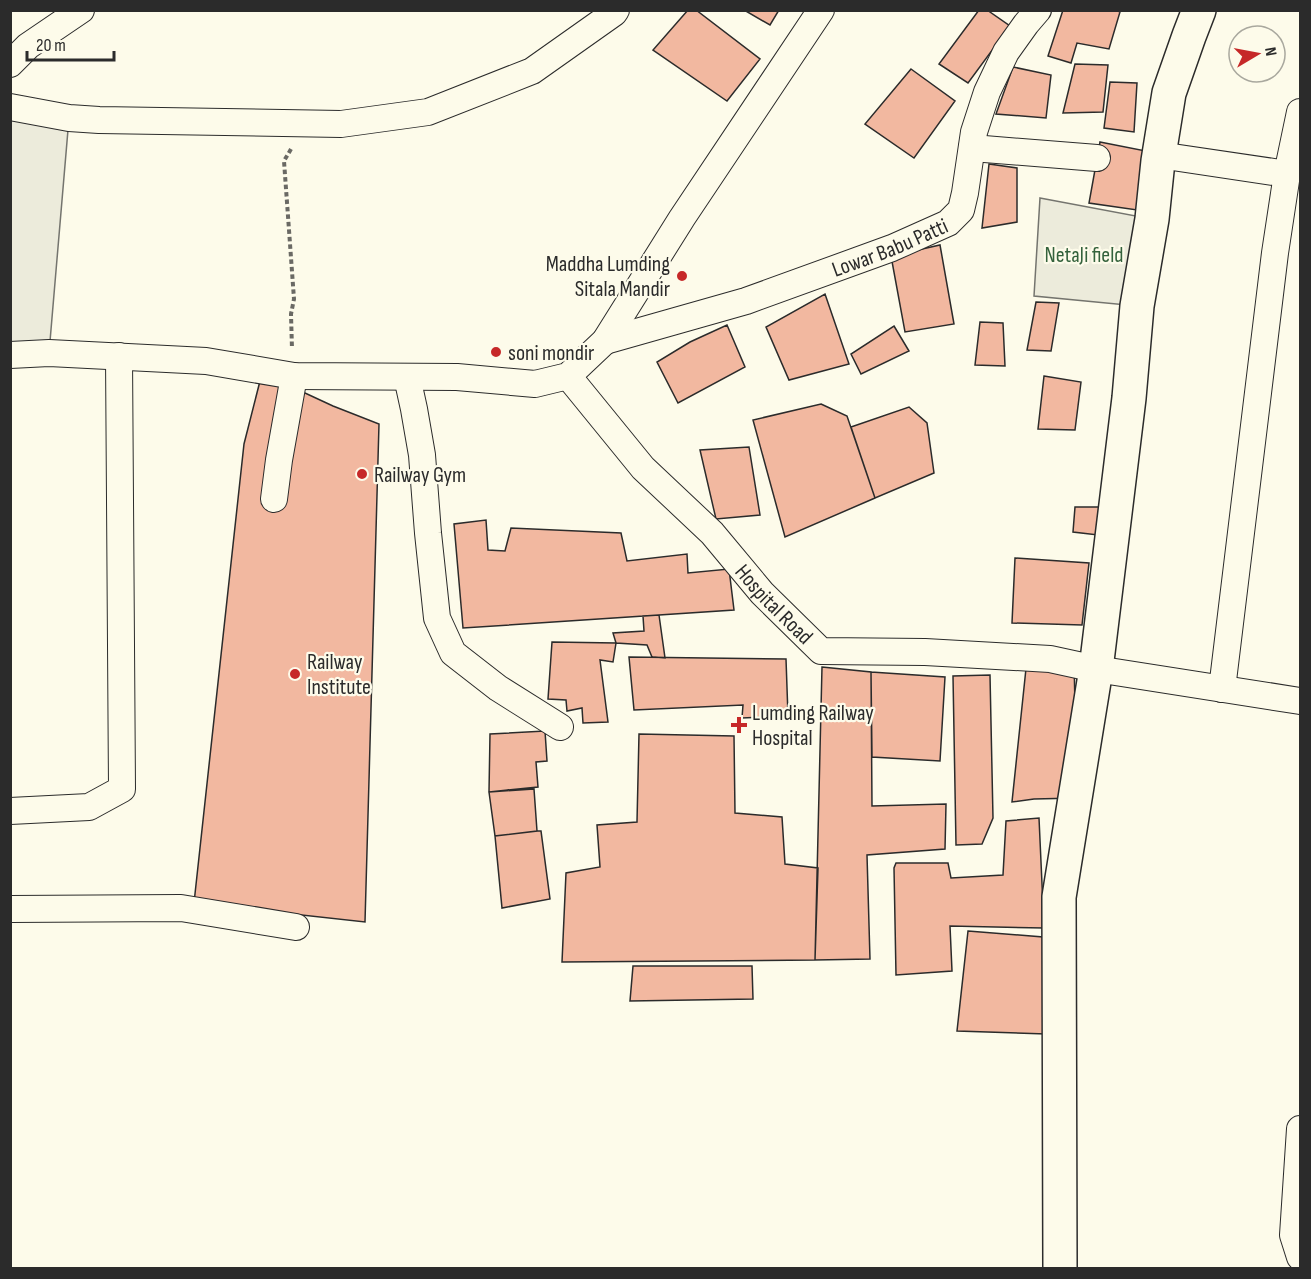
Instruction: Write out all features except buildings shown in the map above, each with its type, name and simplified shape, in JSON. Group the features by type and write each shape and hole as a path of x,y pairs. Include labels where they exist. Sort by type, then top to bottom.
{"street":[{"path":"10,64 28,46 81,10"},
{"path":"10,107 89,120 340,124 428,112 532,71 614,14 616,10"},
{"path":"10,355 49,353 206,361 294,376 457,377 535,384 568,376 605,341 682,218 821,10"},
{"name":"Lowar Babu Patti","path":"605,341 746,301 892,248 948,223 961,210 974,132 987,92 1006,52 1038,10"},
{"path":"1060,1269 1059,897 1096,669 1129,398 1137,306 1152,219 1159,155 1169,93 1199,10"},
{"path":"1222,689 1275,253 1287,174 1300,112"},
{"path":"972,148 1097,158"},
{"path":"1159,155 1287,174"},
{"path":"10,812 89,807 122,789 119,356"},
{"path":"274,499 294,376"},
{"name":"Hospital Road","path":"568,376 643,468 712,533 762,593 821,651 925,652 1050,659 1096,669 1300,701"},
{"path":"407,377 422,455 437,618 453,653 498,688 560,727"},
{"path":"10,909 181,908 296,927"},
{"path":"1300,1129 1293,1235 1300,1257"}],"path":[{"path":"294,376 291,314 294,299 284,161 310,123"}],"green space":[{"path":"10,107 69,118 49,353 11,355"},
{"name":"NetaJi field","path":"1040,198 1152,219 1137,306 1034,296"}],"place":[{"name":"Maddha Lumding Sitala Mandir","path":"682,276"},
{"name":"soni mondir","path":"496,352"},
{"name":"Railway Gym","path":"362,474"},
{"name":"Railway Institute","path":"295,674"},
{"name":"Lumding Railway Hospital","path":"739,725"}]}
